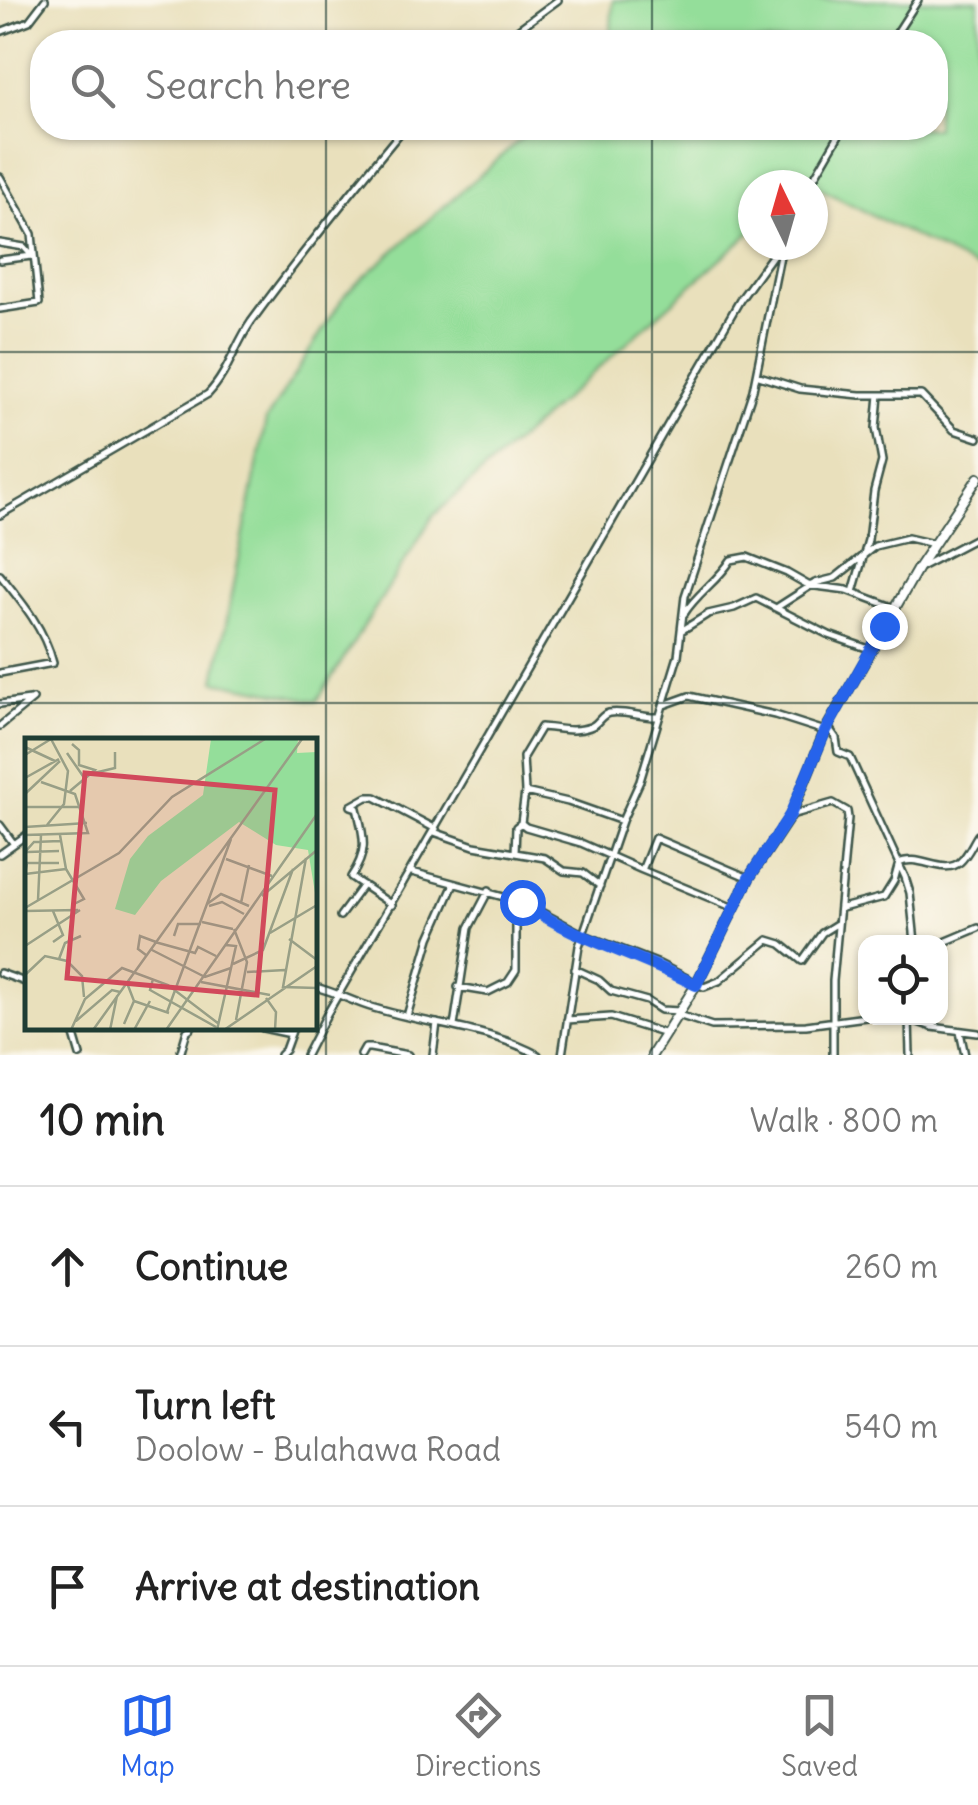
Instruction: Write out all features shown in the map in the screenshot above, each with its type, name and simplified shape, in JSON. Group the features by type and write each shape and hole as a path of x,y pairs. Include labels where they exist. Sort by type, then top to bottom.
{"main road":[{"path":"652,1055 696,985 749,878 790,815 826,729 918,568 977,480"}],"street":[{"path":"0,30 29,22 45,0"},
{"path":"517,30 558,0"},
{"path":"899,30 918,0"},
{"path":"0,515 208,394 220,381 237,341 303,251 394,140"},
{"path":"819,170 836,140"},
{"path":"0,177 29,225 39,303 0,309"},
{"path":"0,243 24,247 32,256"},
{"path":"0,260 32,256"},
{"path":"308,1054 740,300 770,260"},
{"path":"562,1055 584,935 622,821 640,781 678,656 688,586 711,512 725,482 756,375 778,260"},
{"path":"756,375 800,389 921,395 954,430 978,438"},
{"path":"853,592 865,552 882,461 876,428 878,395"},
{"path":"918,568 978,536"},
{"path":"776,608 810,585 835,578 865,552 908,538 934,544"},
{"path":"682,616 691,602 719,580 731,560 740,558 757,560 810,585 853,592 895,608"},
{"path":"0,575 32,615 49,645 53,663 0,673"},
{"path":"681,631 708,614 756,598 829,635 872,650"},
{"path":"663,706 690,696 826,729 836,738 838,752 850,757 910,893 914,935"},
{"path":"0,704 33,699 0,726"},
{"path":"515,853 516,827 521,822 525,792 524,757 542,727 563,731 590,728 604,714 615,712 658,717"},
{"path":"525,792 622,821"},
{"path":"392,904 351,877 364,855 365,844 357,808 351,806 367,797 375,797 435,831 474,846 545,858 564,871 583,872 600,886"},
{"path":"790,815 833,802 846,811 842,908 833,981 833,1055"},
{"path":"521,822 611,855 734,908"},
{"path":"0,824 14,844"},
{"path":"898,864 911,860 956,866 978,835"},
{"path":"0,854 25,836"},
{"path":"642,870 655,838 749,878"},
{"path":"842,908 884,897 894,882 898,864"},
{"path":"410,872 489,890 522,902 584,935 658,964 696,985 712,986 768,940 781,944 802,961 822,932 838,924"},
{"path":"407,1016 430,938 454,884"},
{"path":"340,916 364,885"},
{"path":"454,1027 469,928 489,890"},
{"path":"458,987 488,992 508,982 516,970 516,926 522,902"},
{"path":"948,941 978,928"},
{"path":"575,969 599,980 611,991 712,1026 806,1025 858,1018"},
{"path":"0,973 25,983"},
{"path":"318,987 371,1007 508,1041 537,1055"},
{"path":"566,1020 611,1017 666,1034"},
{"path":"434,1055 437,1023"},
{"path":"909,1025 910,1055"},
{"path":"934,1025 960,1032 977,1031"},
{"path":"73,1030 80,1055"},
{"path":"180,1055 188,1030"},
{"path":"280,1055 292,1030"},
{"path":"960,1032 965,1055"},
{"path":"361,1055 365,1048 408,1055"}],"green space":[{"path":"613,0 978,0 978,269 828,193 828,170 738,170 738,243 433,516 317,701 215,681 266,420 346,293 519,140 948,140 948,30 611,30"}],"route":[{"path":"522,902 584,935 658,964 696,985 749,878 790,815 825,732 884,626"}]}
